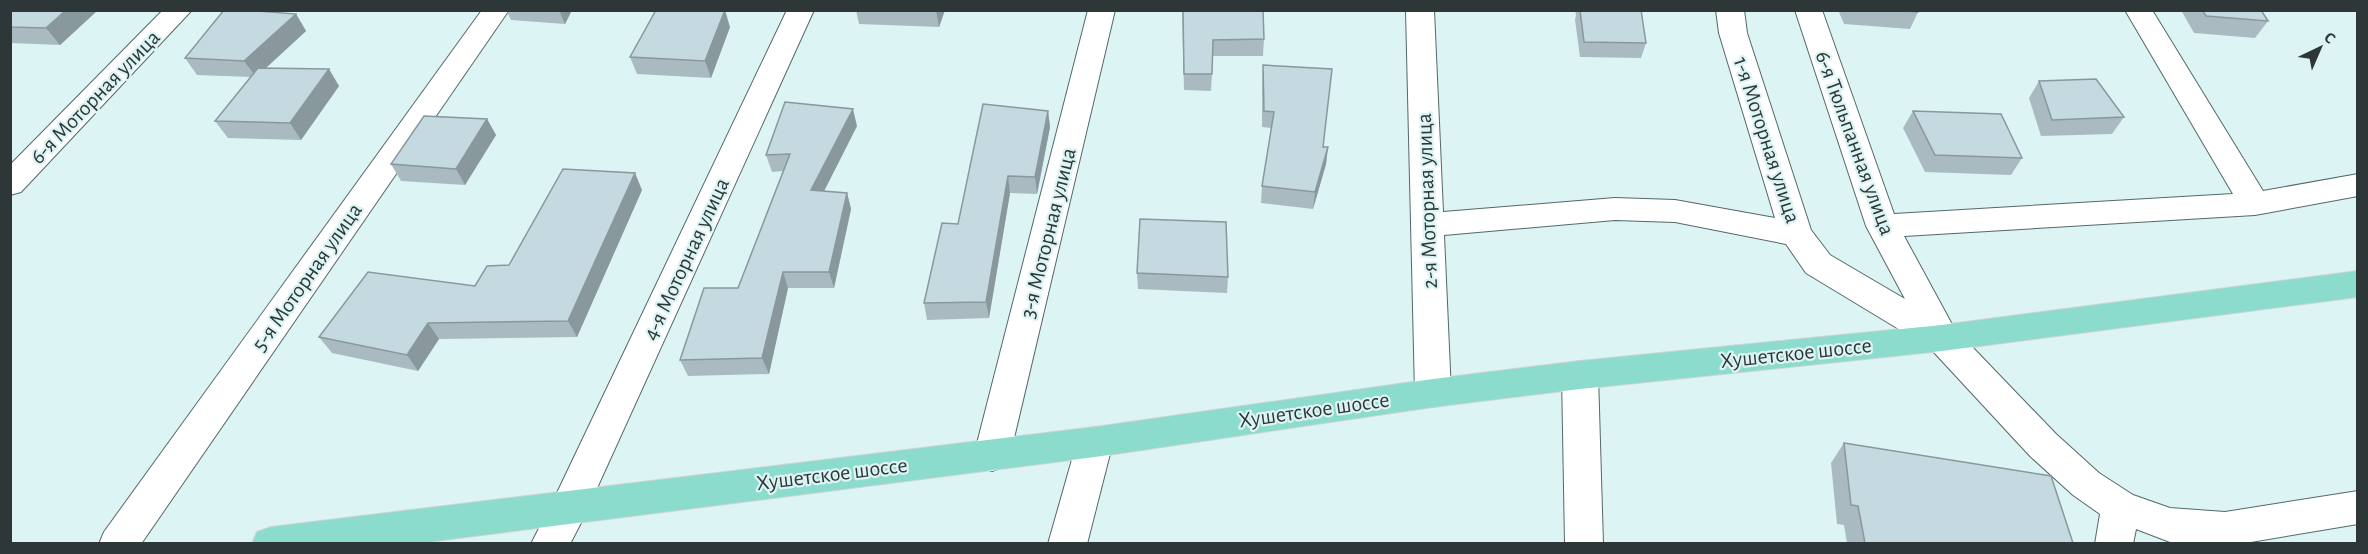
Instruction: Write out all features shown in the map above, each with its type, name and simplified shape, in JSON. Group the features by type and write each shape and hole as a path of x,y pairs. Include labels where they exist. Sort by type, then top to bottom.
{"main road":[{"name":"Хушетское шоссе","path":"271,543 1095,442 1433,393 1580,375 1942,338 2358,284"}],"street":[{"name":"6-я Моторная улица","path":"10,184 179,10"},
{"name":"5-я Моторная улица","path":"118,543 496,10"},
{"name":"4-я Моторная улица","path":"550,543 570,507 801,10"},
{"name":"3-я Моторная улица","path":"992,454 1102,10"},
{"name":"2-я Моторная улица","path":"1420,10 1433,393"},
{"name":"1-я Моторная улица","path":"1730,10 1733,33 1797,234 1818,264 1942,338"},
{"name":"6-я Тюльпанная улица","path":"1808,10 1882,226 1942,338"},
{"path":"2138,10 2254,204"},
{"path":"1882,226 2254,204 2358,185"},
{"path":"1428,225 1616,209 1675,211 1797,234"},
{"path":"1942,338 2043,445 2086,484 2117,525 2170,525 2225,529 2358,507"},
{"path":"1580,375 1584,543"},
{"path":"1067,543 1095,442"}],"building":[{"path":"10,10 66,10 46,28 10,27"},
{"path":"224,10 296,14 244,61 185,58"},
{"path":"656,10 725,10 705,61 630,57"},
{"path":"1183,10 1263,10 1264,39 1213,40 1212,74 1184,74"},
{"path":"1580,10 1641,10 1646,43 1584,42"},
{"path":"1891,10 1918,10 1918,12"},
{"path":"2202,10 2261,10 2268,21 2206,16"},
{"path":"1263,65 1332,69 1323,147 1328,147 1315,192 1262,186 1274,112 1264,111"},
{"path":"258,68 329,69 290,123 215,121"},
{"path":"2096,79 2124,117 2052,120 2039,81"},
{"path":"785,102 853,109 811,190 847,193 829,272 783,272 762,358 680,360 704,288 738,288 790,154 766,155"},
{"path":"983,104 1048,111 1035,177 1008,176 986,302 924,303 942,223 958,224"},
{"path":"1913,111 2001,114 2022,158 1935,155"},
{"path":"424,116 487,119 456,169 391,164"},
{"path":"563,169 635,173 568,321 428,323 407,355 319,337 368,272 475,286 487,266 509,265"},
{"path":"1140,219 1226,222 1228,277 1137,273"},
{"path":"1844,443 2051,476 2073,543 1865,543 1858,506 1851,505"}]}
